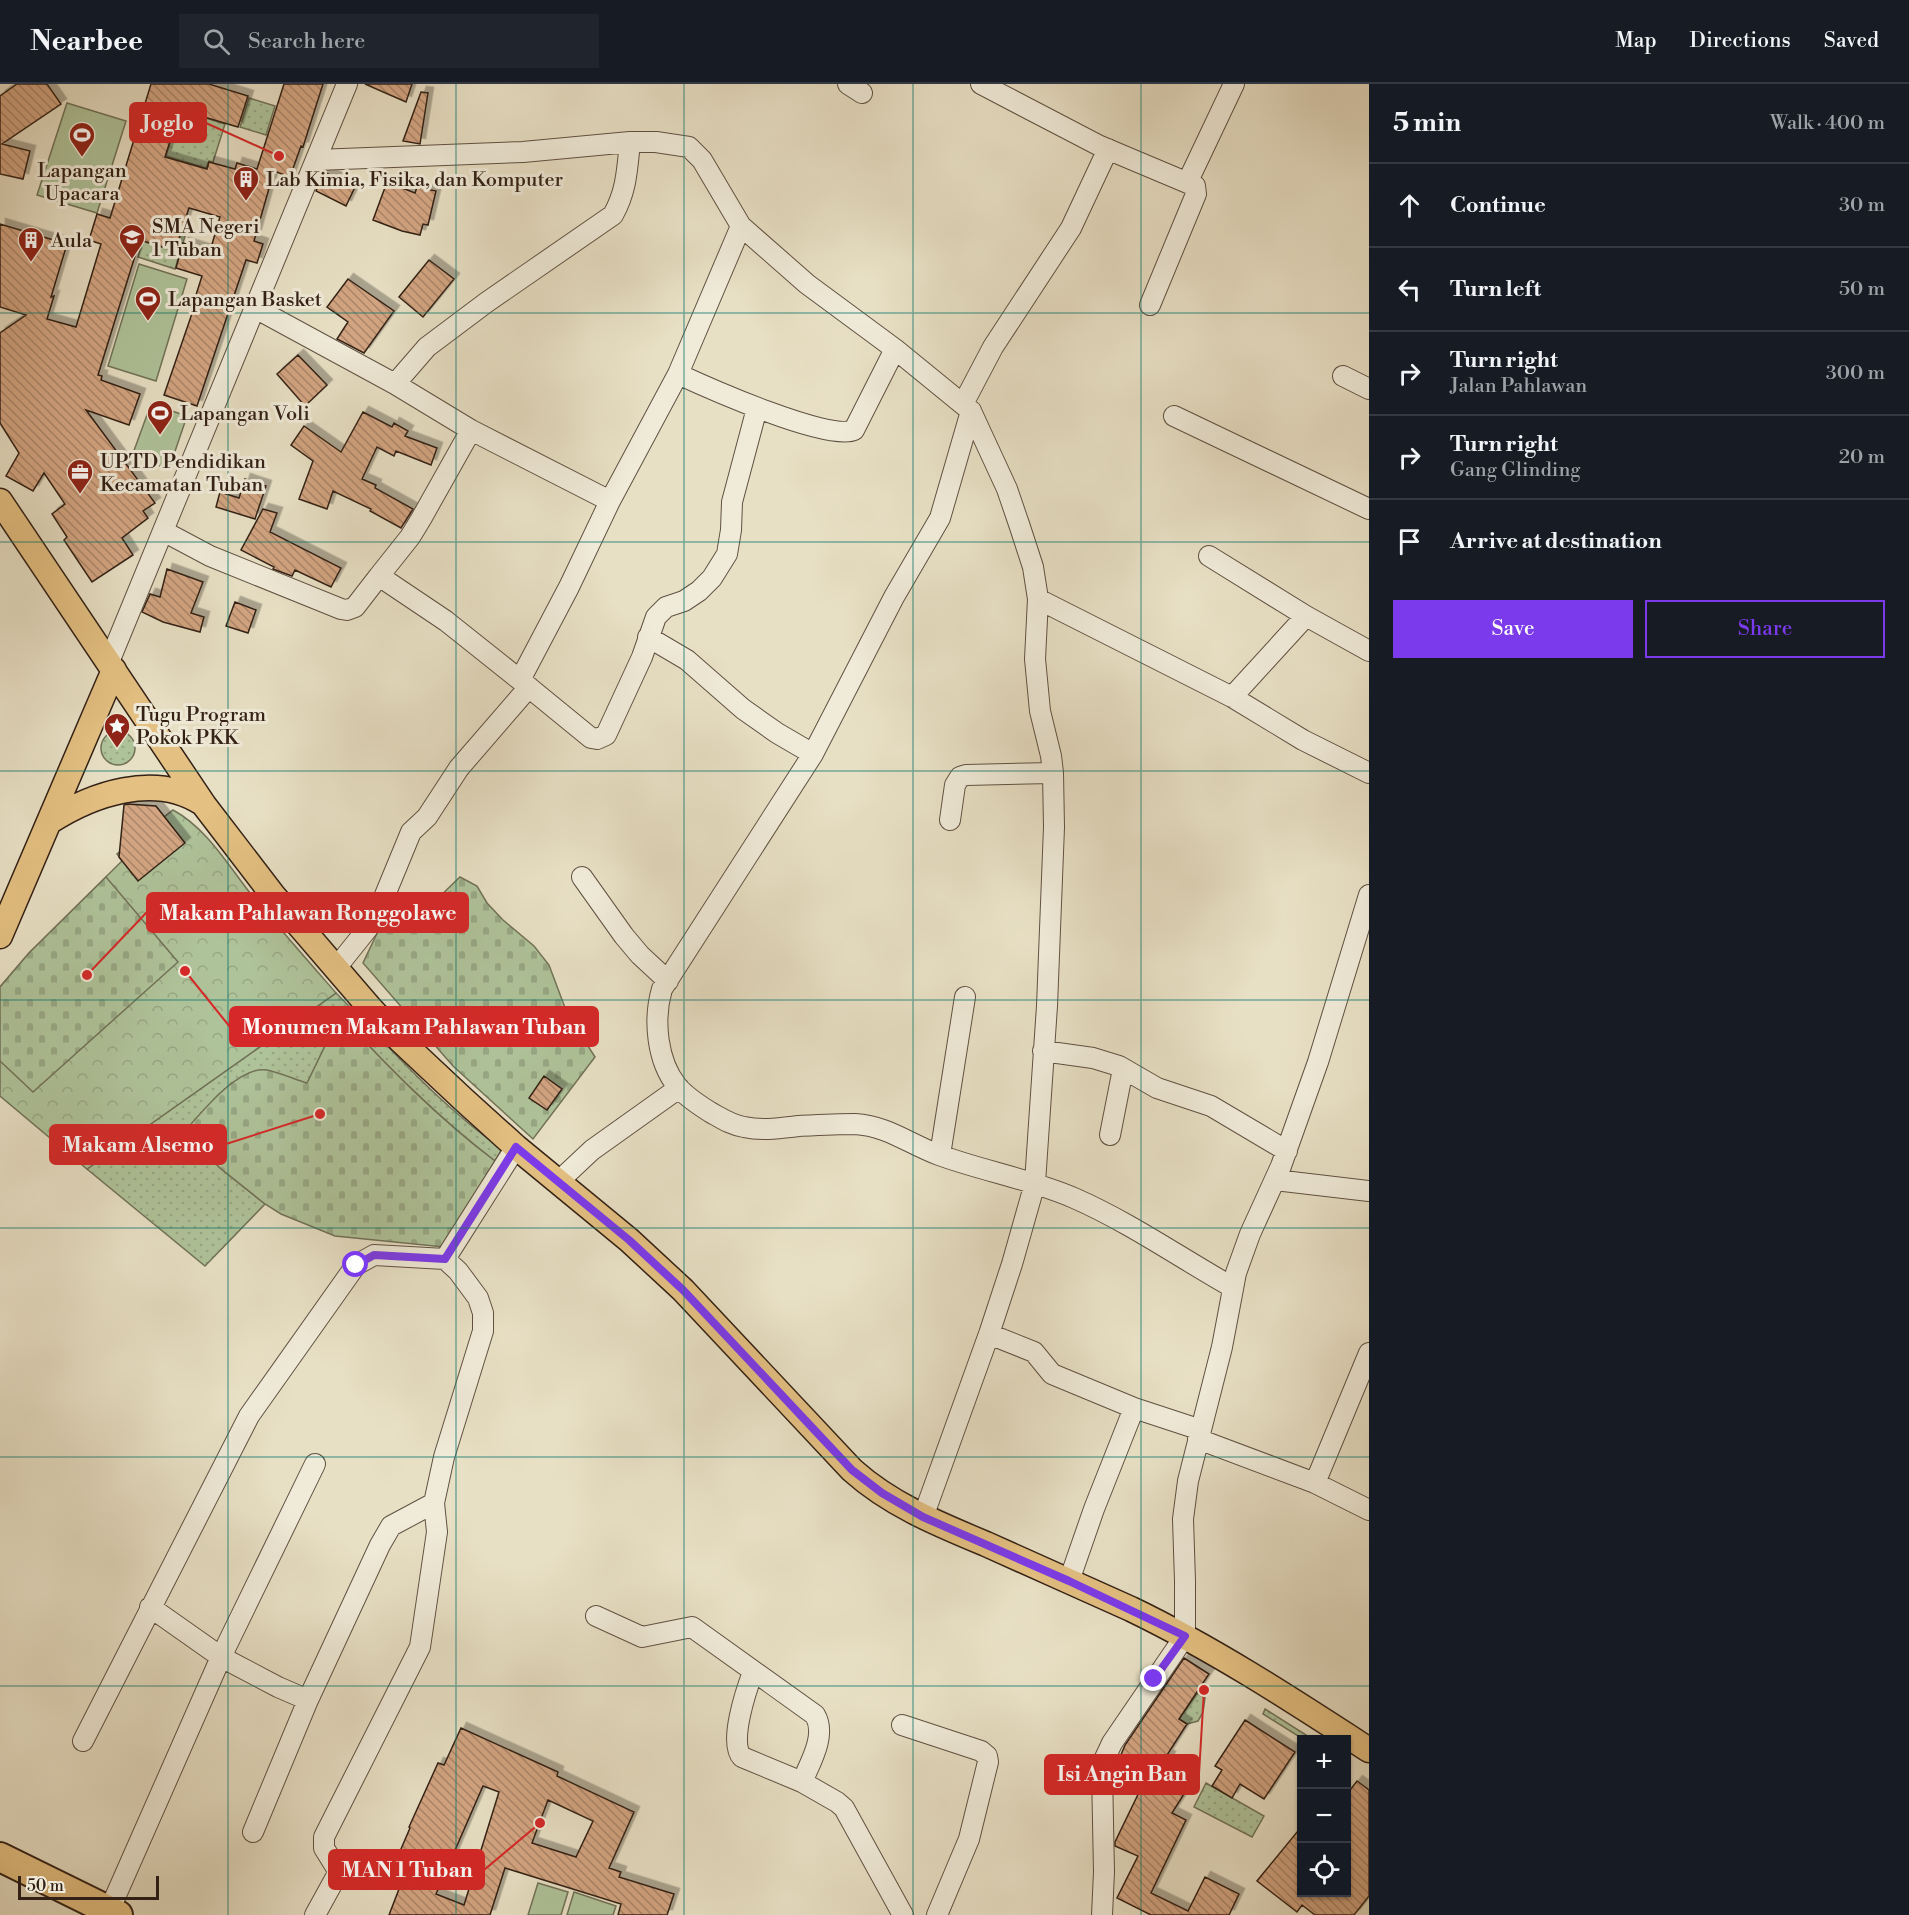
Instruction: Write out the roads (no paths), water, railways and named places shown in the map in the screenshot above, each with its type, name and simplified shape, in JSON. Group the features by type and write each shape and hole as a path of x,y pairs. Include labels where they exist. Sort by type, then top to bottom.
{"highway":[{"path":"0,1857 113,1913"}],"main road":[{"path":"0,501 204,805 273,894 371,1009 401,1041 516,1147 629,1240 683,1290 852,1470 882,1493 923,1517 1069,1581 1185,1636 1369,1750"},
{"path":"0,936 49,822 111,666"},
{"path":"49,822 89,801 142,788 172,789 204,805"}],"street":[{"path":"111,666 163,531 347,84"},
{"path":"981,84 1108,149 1195,186 1196,194 1150,305"},
{"path":"1188,182 1234,84"},
{"path":"316,160 523,152 630,142 656,142 684,146 693,150 702,160 741,226 807,284 895,349 967,408 1007,489 1033,567 1038,599 1035,659 1040,711 1053,773 1054,827 1035,1184 1012,1264 923,1517"},
{"path":"395,384 427,347 613,214 621,202 626,187 630,142"},
{"path":"1108,149 1071,228 993,347 967,408 940,518 894,597 813,754 662,989 659,999 658,1028 662,1056 668,1072 679,1088 697,1104 729,1123 762,1129 813,1125 867,1125 885,1129 940,1155 1073,1197 1160,1243 1232,1287"},
{"path":"336,968 368,928 385,896 411,832 427,817 459,768 525,683 610,501 678,374 741,226"},
{"path":"255,309 395,384 471,430 610,501"},
{"path":"678,374 722,395 757,408 831,431 851,432 895,349"},
{"path":"1343,376 1369,389"},
{"path":"379,576 446,621 591,738 602,738 609,731 642,657 656,617 666,607 684,601 699,591 712,578 728,554 732,502 757,408"},
{"path":"1174,416 1369,509"},
{"path":"163,531 210,556 347,610 355,607 410,537 471,430"},
{"path":"1209,556 1306,616 1369,651"},
{"path":"1038,599 1232,697 1304,740 1369,773"},
{"path":"1232,697 1306,616"},
{"path":"648,637 687,660 743,709 777,734 813,754"},
{"path":"950,820 955,785 960,777 1053,773"},
{"path":"582,877 624,936 640,955 668,981"},
{"path":"1102,1915 1104,1872 1102,1771 1105,1758 1118,1733 1185,1636 1183,1519 1188,1481 1222,1347 1232,1287 1250,1234 1287,1151 1318,1062 1369,895"},
{"path":"940,1155 965,997"},
{"path":"1043,1051 1093,1058 1123,1069 1157,1088 1211,1106 1287,1151"},
{"path":"1110,1135 1123,1069"},
{"path":"559,1181 592,1150 679,1088"},
{"path":"445,1259 516,1147"},
{"path":"1275,1180 1369,1191"},
{"path":"83,1741 249,1416 356,1265 374,1255 445,1259 458,1271 478,1298 483,1313 483,1331 444,1457 434,1503 436,1532 420,1647 324,1837 324,1848 337,1869 337,1875 315,1915"},
{"path":"988,1334 1034,1352 1052,1374 1315,1483 1369,1510"},
{"path":"1315,1483 1369,1353"},
{"path":"1069,1581 1134,1407"},
{"path":"113,1913 221,1657 315,1464"},
{"path":"253,1832 308,1700 380,1545 391,1526 434,1503"},
{"path":"150,1607 221,1657 308,1700"},
{"path":"596,1616 642,1637 692,1627 815,1715 820,1731 819,1739 802,1782"},
{"path":"753,1671 739,1724 738,1754 802,1782 837,1802 843,1808 903,1915"},
{"path":"902,1725 981,1751 987,1756 988,1762 969,1839 937,1915"}],"place":[{"name":"Joglo","path":"279,156"},
{"name":"Lapangan Upacara","path":"82,158"},
{"name":"Lab Kimia, Fisika, dan Komputer","path":"246,202"},
{"name":"SMA Negeri 1 Tuban","path":"132,260"},
{"name":"Aula","path":"31,263"},
{"name":"Lapangan Basket","path":"148,322"},
{"name":"Lapangan Voli","path":"160,436"},
{"name":"UPTD Pendidikan Kecamatan Tuban","path":"80,495"},
{"name":"Tugu Program Pokok PKK","path":"117,749"},
{"name":"Monumen Makam Pahlawan Tuban","path":"185,971"},
{"name":"Makam Pahlawan Ronggolawe","path":"87,975"},
{"name":"Makam Alsemo","path":"320,1114"},
{"name":"Isi Angin Ban","path":"1204,1690"},
{"name":"MAN 1 Tuban","path":"540,1823"}]}
